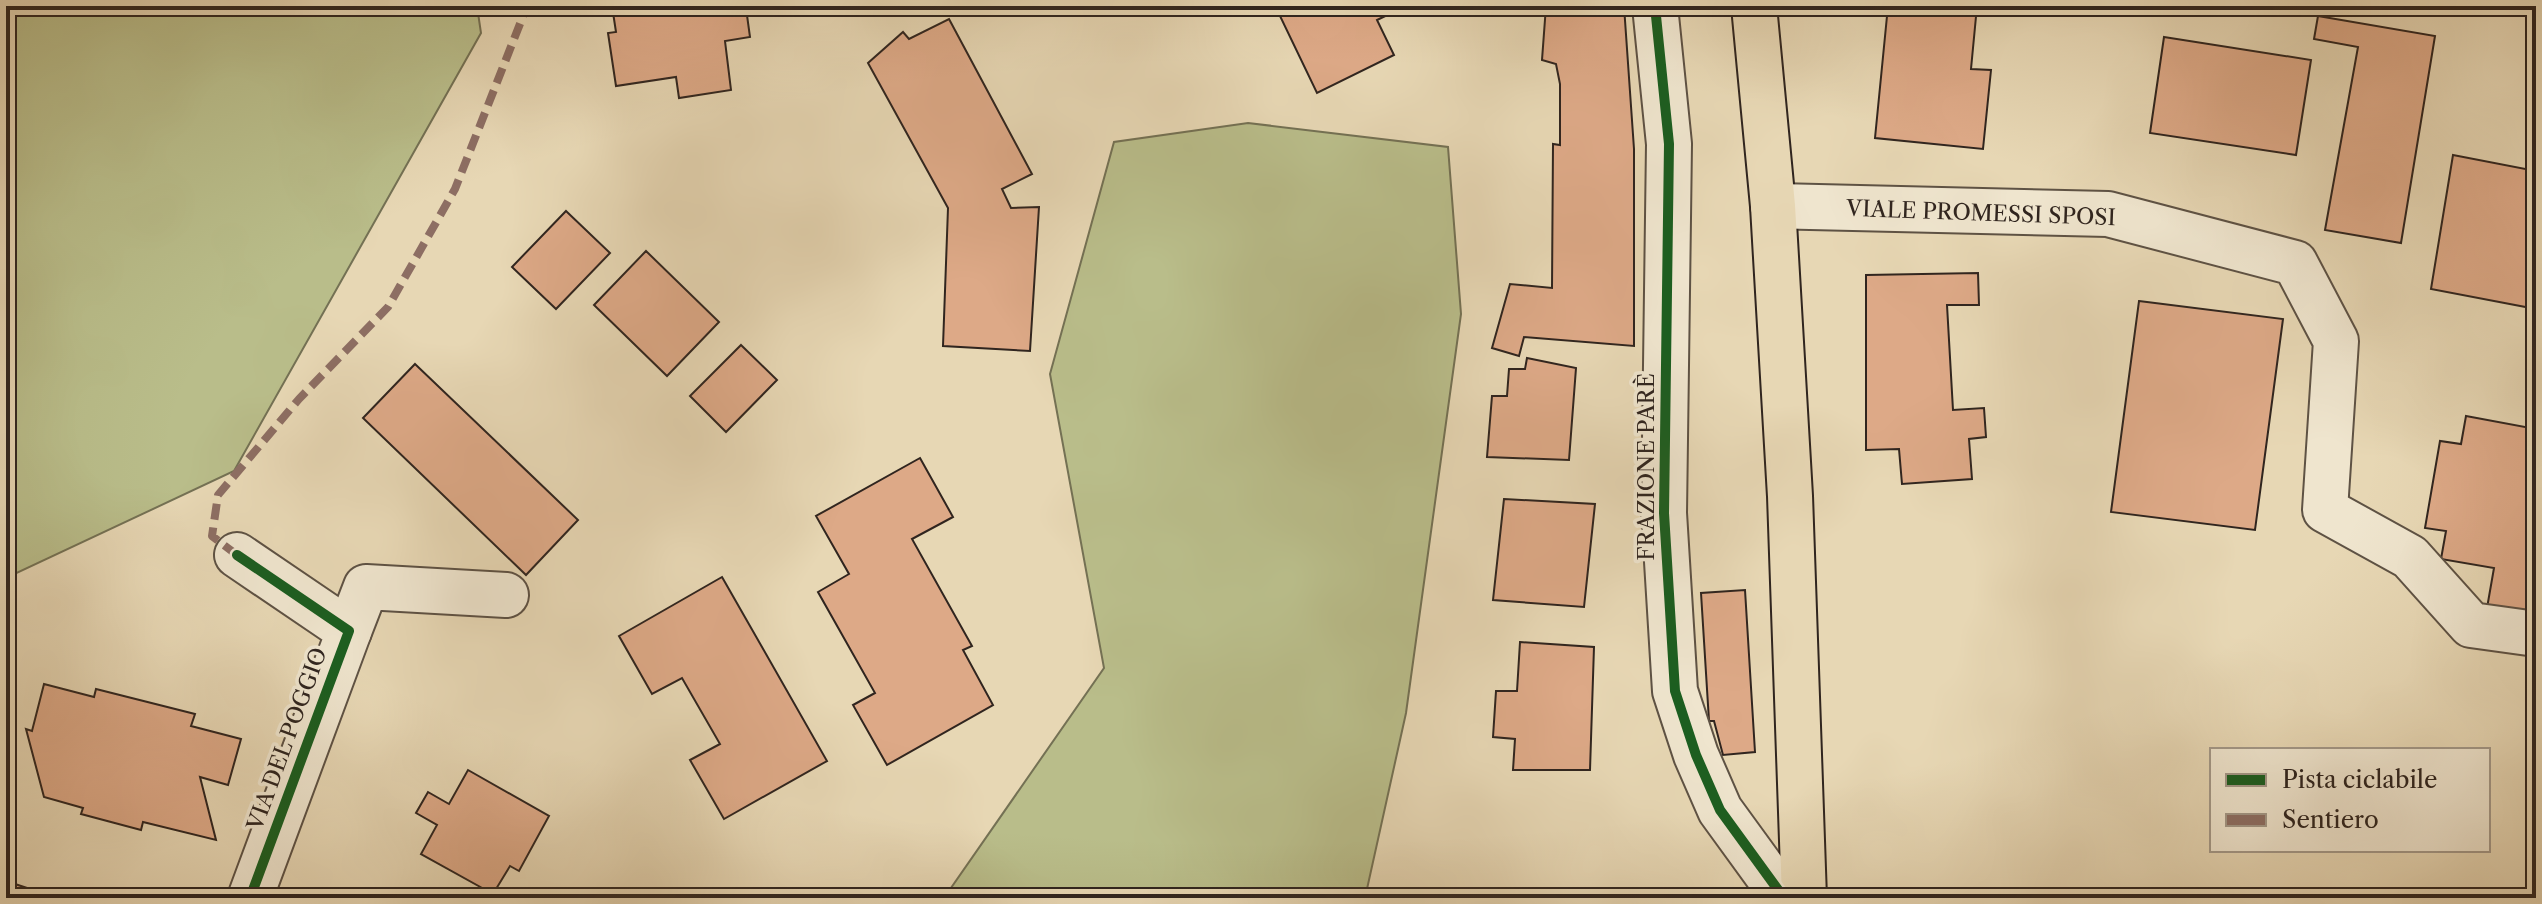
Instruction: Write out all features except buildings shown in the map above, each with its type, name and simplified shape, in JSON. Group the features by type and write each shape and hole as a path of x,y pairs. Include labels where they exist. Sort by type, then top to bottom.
{"main road":[{"path":"1754,6 1773,206 1790,496 1804,898"}],"street":[{"name":"FRAZIONE PARÈ","path":"1655,6 1669,144 1664,513 1675,691 1696,755 1720,810 1784,898"},
{"name":"VIALE PROMESSI SPOSI","path":"1773,206 2108,214 2295,263 2336,341 2325,510 2410,557 2471,625 2536,634"},
{"name":"VIA DEL POGGIO","path":"237,555 349,631"},
{"name":"VIA DEL POGGIO","path":"250,898 366,587 506,595"}],"green space":[{"path":"6,6 477,6 481,33 234,471 6,578"},
{"path":"1248,123 1448,147 1461,314 1406,713 1365,898 944,898 1104,668 1050,374 1114,142"}],"marked path":[{"path":"237,555 212,536 218,495 299,399 388,307 455,189 527,6"}],"cycle path":[{"path":"1655,6 1669,144 1664,513 1675,691 1696,755 1720,810 1784,898"},
{"path":"237,555 349,631 250,898"}]}
